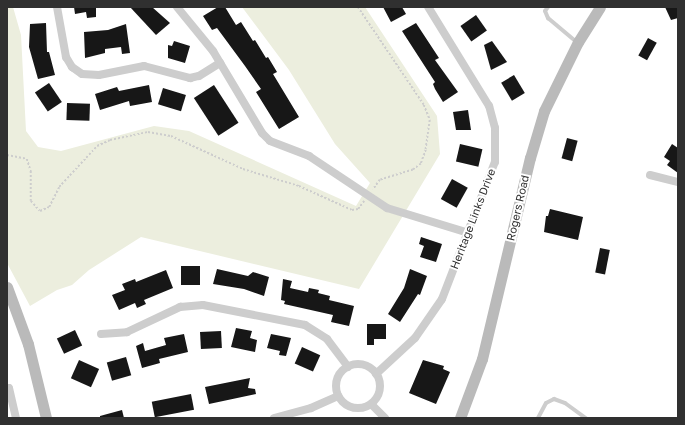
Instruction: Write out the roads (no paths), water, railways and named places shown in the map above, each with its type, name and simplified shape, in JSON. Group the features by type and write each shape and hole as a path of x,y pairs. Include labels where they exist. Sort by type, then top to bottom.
{"main road":[{"name":"Rogers Road","path":"460,418 484,352 532,151 544,110 578,42 600,7"},
{"path":"7,287 28,344 46,418"}],"street":[{"path":"57,7 66,57 72,67 82,74 99,76 144,66 190,78 200,76 220,63"},
{"path":"177,7 213,51 270,141 312,159 368,197 408,217 469,233"},
{"name":"Heritage Links Drive","path":"376,374 415,338 442,299 469,233 495,162 495,128 484,96 428,7"},
{"path":"650,175 678,182"},
{"path":"101,334 127,332 180,307 203,305 305,324 328,339 348,367"},
{"path":"363,365 376,374 380,386 376,399 371,404 353,408 338,396 336,390 338,376 348,367 363,365"},
{"path":"7,389 9,388 16,418"},
{"path":"274,418 311,408 338,396"},
{"path":"371,404 384,418"}],"lane":[{"path":"548,7 545,11 548,18 578,42"},
{"path":"538,418 546,402 554,399 565,403 586,418"}]}
